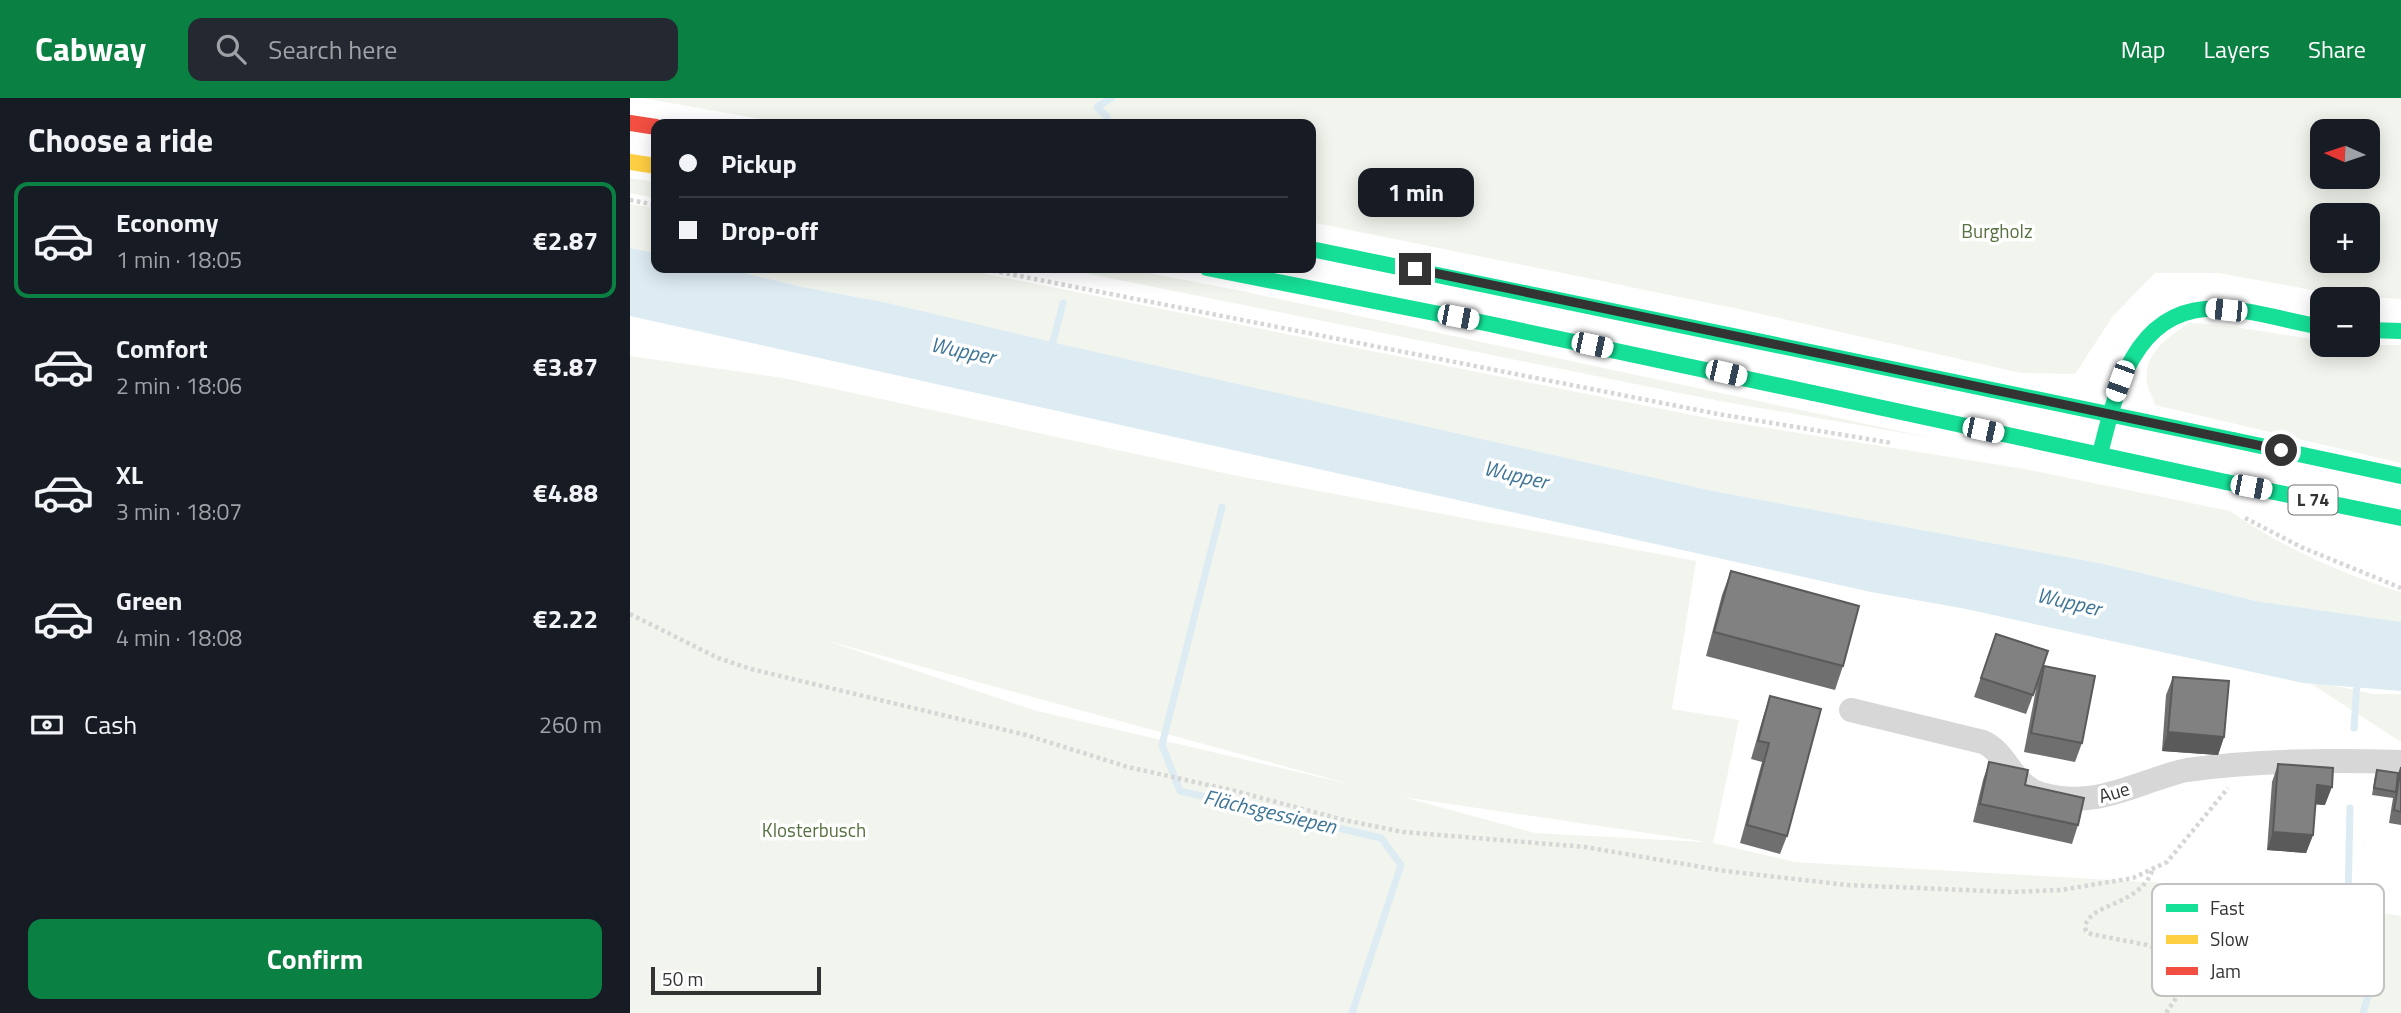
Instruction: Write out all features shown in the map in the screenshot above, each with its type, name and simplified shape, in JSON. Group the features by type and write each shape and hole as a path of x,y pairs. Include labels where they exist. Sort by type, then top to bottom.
{"main road":[{"path":"630,123 651,126"},
{"path":"630,162 651,165"},
{"name":"L 74","path":"1316,250 2110,413 2401,476"},
{"name":"L 74","path":"1232,273 1485,323 2401,518"},
{"path":"2100,454 2124,370 2136,349 2155,329 2176,316 2195,310 2212,309 2310,325"},
{"path":"2380,330 2401,331"}],"street":[{"name":"Aue","path":"1851,710 1983,742 1997,751 2020,782 2030,790 2066,798 2098,798 2184,770 2336,761 2401,762"}],"path":[{"path":"630,201 651,204"},
{"path":"1004,273 1718,414 1905,446"},
{"path":"2241,515 2258,527 2301,547 2401,588"},
{"path":"630,614 718,658 751,669 1004,729 1128,767 1344,820 1403,832 1585,847 1726,871 1847,885 2012,892 2061,890 2115,882 2167,862 2228,788 2255,765"},
{"path":"2152,870 2144,886 2124,901 2090,916 2085,926 2086,931 2091,934 2152,947"},
{"path":"2166,1013 2178,996"}],"green space":[{"name":"Burgholz","path":"642,98 2401,98 2401,299 2380,298 2380,287 2310,287 2310,290 2218,273 2155,273 2113,316 2075,374 2021,373 1739,309 1316,223 1316,119 762,119"},
{"path":"630,178 651,181 651,197 630,193"},
{"path":"630,204 651,207 651,252 630,248"},
{"path":"744,273 981,273 1717,420 2025,469 2230,511 2312,558 2358,578 2401,592 2401,622 2256,601 2104,564 1713,491 1067,347 888,303"},
{"path":"1085,273 1148,273 1237,290 1932,438 1720,401"},
{"path":"2190,323 2224,325 2310,339 2310,357 2380,357 2380,345 2401,345 2401,463 2155,405 2147,384 2149,364 2159,347"},
{"name":"Klosterbusch","path":"630,356 783,378 1238,476 1696,561 1672,709 1739,720 1713,843 1795,862 2183,884 2152,884 2152,996 2384,996 2384,913 2401,916 2401,1013 630,1013","holes":["825,640 1353,785 1033,710","1403,797 1701,841 1535,833"]},
{"path":"2304,679 2373,694 2401,694 2401,742"}],"water":[{"name":"Wupper","path":"630,248 651,252 651,273 744,273 888,303 1713,491 2104,564 2256,601 2401,622 2401,691 2303,683 1966,609 1871,592 630,316"}],"building":[{"path":"1731,571 1859,606 1843,666 1714,632"},
{"path":"1996,634 2048,651 2033,695 1981,678"},
{"path":"2044,666 2095,676 2082,743 2031,733"},
{"path":"2173,677 2229,681 2224,737 2168,732"},
{"path":"1770,696 1821,709 1787,836 1747,825 1769,743 1758,741"},
{"path":"1989,762 2028,770 2025,785 2084,798 2078,825 1980,804"},
{"path":"2278,764 2333,768 2332,787 2317,785 2313,835 2273,832"},
{"path":"2401,767 2401,812 2394,810"},
{"path":"2377,770 2398,773 2396,792 2374,788"}],"waterway":[{"path":"1106,119 1097,107 1111,98"},
{"path":"1051,349 1063,303"},
{"name":"Flächsgessiepen","path":"1222,507 1162,745 1180,791 1381,838 1401,865 1352,1013"},
{"path":"2354,728 2357,680"},
{"path":"2348,884 2350,808"},
{"path":"2363,1013 2368,996"}],"traffic: fast":[{"path":"1316,250 1820,354"},
{"path":"1232,273 1485,323 1813,393"},
{"path":"2100,454 2112,407 2131,362 2144,342 2160,326 2180,315 2205,309 2249,312 2310,325"},
{"path":"2380,330 2401,331"},
{"path":"1820,354 2233,440"},
{"path":"1813,393 2226,482"},
{"path":"2233,440 2401,476"},
{"path":"2226,482 2401,518"}],"traffic: slow":[{"path":"630,162 651,165"}],"traffic: jam":[{"path":"630,123 651,126"}],"route":[{"path":"1415,269 2281,450"}]}
